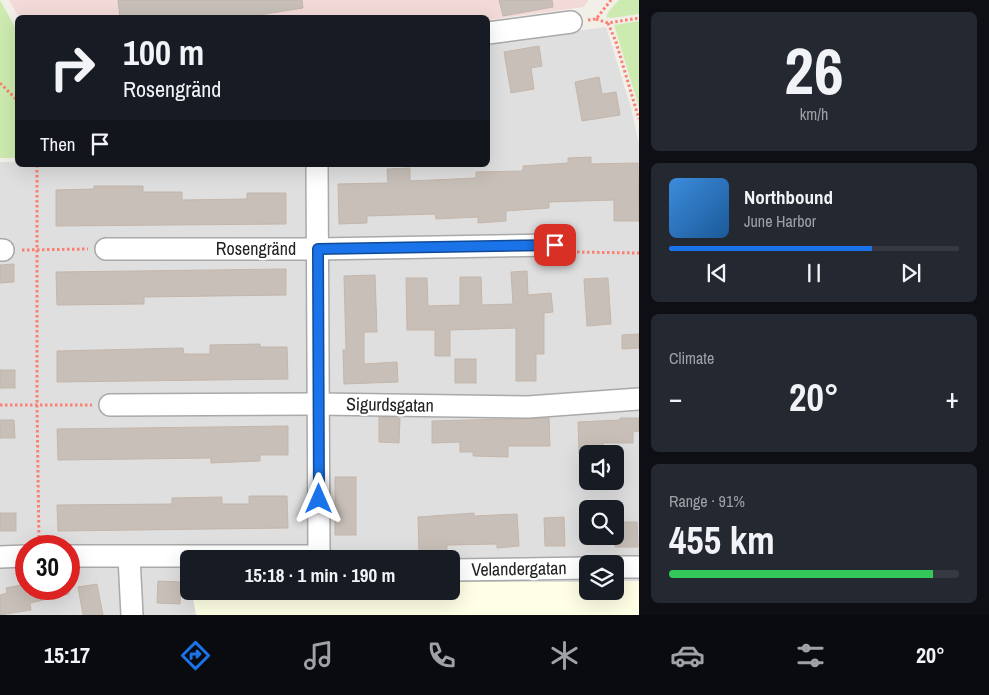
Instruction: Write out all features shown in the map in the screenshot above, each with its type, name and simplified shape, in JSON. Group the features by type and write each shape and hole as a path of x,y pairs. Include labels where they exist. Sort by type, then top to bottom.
{"street":[{"path":"490,33 571,22"},
{"path":"318,167 318,404 322,550"},
{"name":"Rosengränd","path":"106,249 318,249 555,245"},
{"name":"Sigurdsgatan","path":"110,405 528,406 639,399"},
{"path":"0,556 15,556"},
{"path":"80,556 180,557"},
{"path":"129,557 132,615"},
{"path":"624,567 639,567"},
{"name":"Velandergatan","path":"460,570 579,568"}],"path":[{"path":"611,0 596,19 608,23 639,18"},
{"path":"608,23 619,52 639,119"},
{"path":"0,83 15,98"},
{"path":"37,167 37,404 40,535"},
{"path":"555,245 574,253 639,253"},
{"path":"2,250 106,249"},
{"path":"0,405 110,405"}],"shaded area":[{"path":"9,0 588,0 584,7 490,20 490,15 17,15"},
{"path":"606,27 631,108 639,144 639,581 624,581 624,555 579,555 579,582 460,582 460,550 180,550 180,600 194,600 196,615 0,615 0,162 15,162 15,167 490,167 490,43"},
{"path":"624,581 639,581 639,615 196,615 194,600 460,600 460,582 579,582 579,600 624,600"}],"green space":[{"path":"0,0 15,27 15,158 0,158"},
{"path":"619,0 639,0 639,14 612,18 606,17"},
{"path":"639,21 639,108 614,25"}],"building":[{"path":"118,0 302,0 303,8 259,15 120,15"},
{"path":"499,0 552,0 553,7 503,16"},
{"path":"539,46 542,66 531,68 534,89 511,93 504,52"},
{"path":"599,77 602,94 616,92 620,115 582,121 575,82"},
{"path":"591,157 591,164 638,163 639,221 614,221 614,200 549,202 549,208 506,211 506,221 478,223 478,217 436,219 435,214 367,216 367,223 339,224 338,184 388,183 387,169 410,168 410,181 476,178 476,172 523,171 523,166 568,163 568,158"},
{"path":"94,186 143,186 143,192 182,192 182,200 247,199 247,193 286,193 286,224 56,226 56,190 94,189"},
{"path":"14,264 14,282 0,283 0,265"},
{"path":"286,269 286,295 144,297 144,304 57,305 56,272"},
{"path":"527,271 528,295 551,293 553,312 544,313 544,354 536,354 536,381 516,381 516,328 450,330 450,356 435,356 435,330 407,330 406,278 427,278 428,306 460,305 460,277 481,277 482,305 513,304 511,272"},
{"path":"375,275 377,332 364,332 364,364 397,362 398,382 344,384 343,350 346,350 344,276"},
{"path":"608,278 611,324 587,326 584,279"},
{"path":"639,334 639,348 622,349 622,335"},
{"path":"260,344 260,347 287,347 288,379 57,382 57,351 183,348 184,354 210,354 210,345"},
{"path":"455,359 476,359 476,383 455,383"},
{"path":"0,370 15,370 15,388 0,388"},
{"path":"379,417 400,418 399,443 379,442"},
{"path":"549,418 550,446 508,446 508,457 473,456 473,452 460,452 460,442 432,443 432,421"},
{"path":"620,418 639,418 639,431 633,432 633,443 579,445 579,454 578,422 620,420"},
{"path":"0,420 14,420 15,438 0,438"},
{"path":"288,426 288,455 260,455 260,461 211,463 211,458 58,460 57,429"},
{"path":"335,477 356,477 356,535 335,535"},
{"path":"249,496 287,496 288,528 58,531 57,505 172,504 172,498 222,497 222,504 249,504"},
{"path":"0,513 16,513 16,531 0,531"},
{"path":"474,513 474,516 517,514 519,546 497,548 497,544 447,545 447,550 419,550 418,517"},
{"path":"564,517 565,546 545,546 544,518"},
{"path":"624,522 637,522 638,547 615,547 615,545 624,545"},
{"path":"158,581 180,582 180,604 157,603"},
{"path":"97,584 103,615 83,615 80,587"},
{"path":"15,586 15,600 43,600 30,603 31,610 0,615 0,595 7,593 6,588"}],"route":[{"path":"319,499 318,249 555,245"}]}
